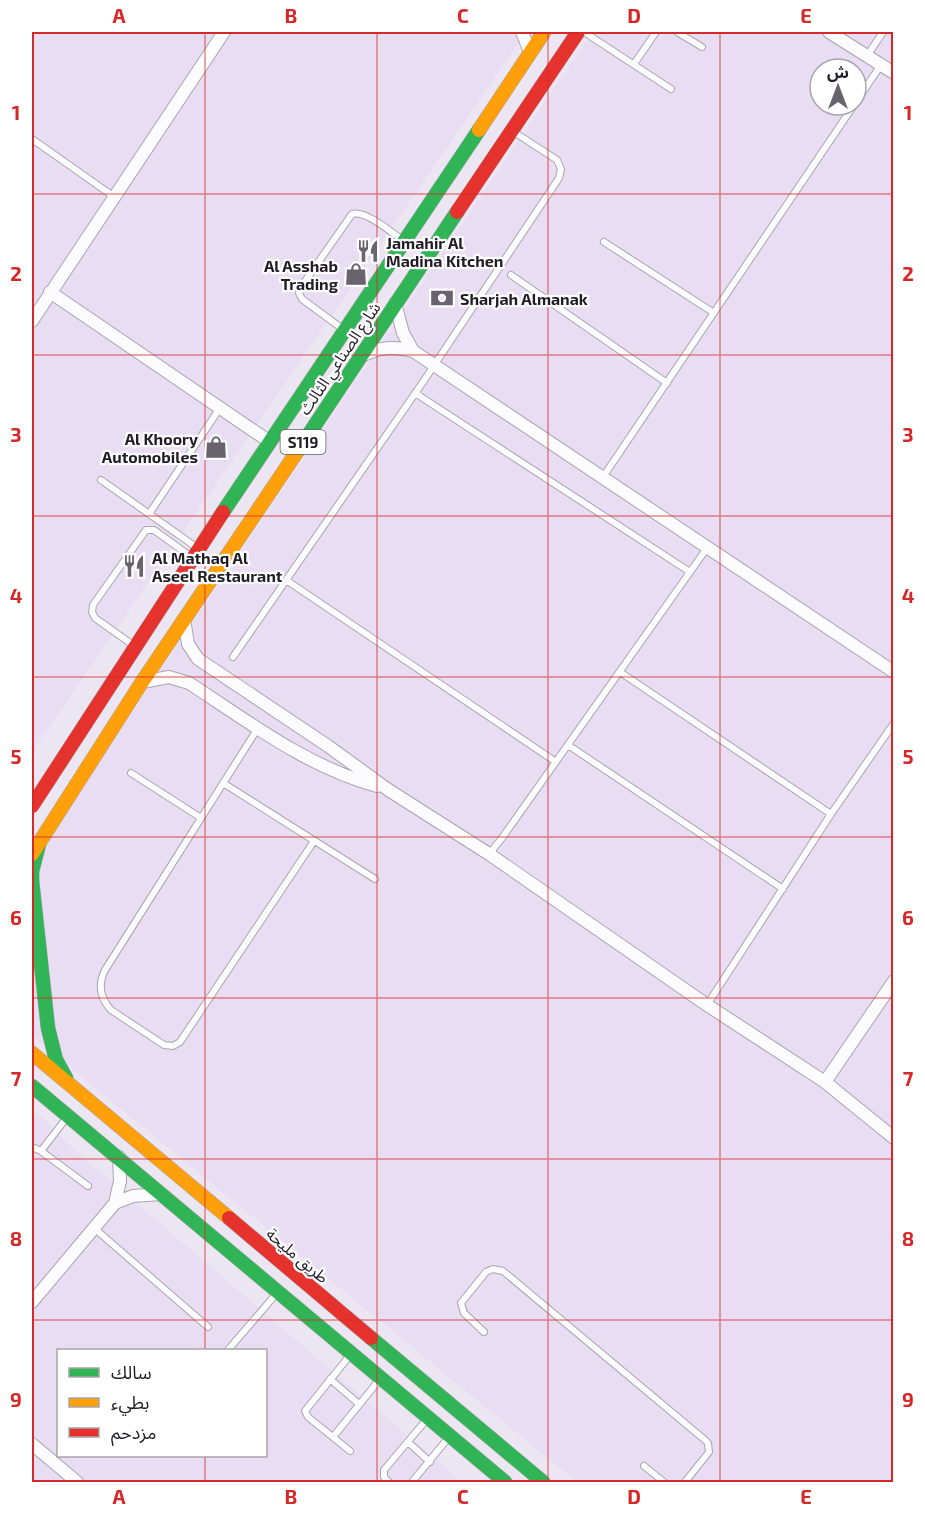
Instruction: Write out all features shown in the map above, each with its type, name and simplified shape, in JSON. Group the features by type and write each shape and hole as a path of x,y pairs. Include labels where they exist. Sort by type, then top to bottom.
{"main road":[{"name":"شارع الصناعي الثالث","path":"32,806 270,442 544,32"},
{"name":"شارع الصناعي الثالث","path":"72,1087 56,1060 48,1028 32,881 35,848 195,602 578,32"},
{"path":"195,602 188,594 187,587 212,549 211,541 200,548"},
{"name":"طريق مليحة","path":"32,1053 543,1482"},
{"path":"32,1086 38,1096 68,1116 119,1157 505,1482"},
{"path":"273,1288 280,1277 300,1278"}],"street":[{"path":"522,32 530,52"},
{"path":"829,32 894,73"},
{"path":"32,321 219,33"},
{"path":"51,292 270,442"},
{"path":"395,303 402,333 412,351"},
{"path":"361,356 381,348 402,348 412,351 894,672"},
{"path":"184,619 188,644 198,658 387,789 489,854 707,1005 825,1082 894,1138"},
{"path":"142,682 169,677 189,683 308,760 351,779 387,789"},
{"path":"825,1082 894,981"},
{"path":"32,1302 115,1203 120,1181 119,1157"},
{"path":"115,1203 133,1196 161,1194"},
{"path":"32,1444 77,1482"}],"lane":[{"path":"584,32 671,88"},
{"path":"634,64 657,32"},
{"path":"677,32 702,47"},
{"path":"867,56 883,32"},
{"path":"868,84 881,65"},
{"path":"603,477 846,117"},
{"path":"233,657 415,393 561,174 560,165 556,160 511,130"},
{"path":"32,139 113,196"},
{"path":"345,330 302,299 299,293 301,287 352,214 365,215 404,241"},
{"path":"604,242 714,313"},
{"path":"511,275 666,383"},
{"path":"415,393 690,572"},
{"path":"149,514 220,408"},
{"path":"101,480 200,548"},
{"path":"135,647 95,618 92,612 93,605 146,531 154,531 200,548"},
{"path":"489,854 708,547"},
{"path":"286,580 556,762"},
{"path":"620,672 831,814"},
{"path":"707,1005 831,814 894,723"},
{"path":"258,728 105,970 100,983 103,998 111,1010 168,1046 177,1045 314,841"},
{"path":"568,745 783,889"},
{"path":"131,773 201,818"},
{"path":"223,783 375,879"},
{"path":"41,1151 68,1116"},
{"path":"32,1147 41,1151 87,1186"},
{"path":"94,1228 207,1327"},
{"path":"484,1332 465,1313 462,1303 486,1272 496,1269 503,1271 708,1443 709,1452 686,1482"},
{"path":"229,1349 273,1288"},
{"path":"350,1451 308,1417 305,1411 351,1354"},
{"path":"330,1379 359,1404"},
{"path":"333,1437 381,1379"},
{"path":"389,1482 384,1477 384,1470 428,1418"},
{"path":"412,1482 449,1436"},
{"path":"408,1442 430,1462"},
{"path":"644,1466 664,1482"}],"shaded area":[{"path":"32,32 526,32 32,752"},
{"path":"592,32 893,32 893,1482 577,1482 32,1036 32,860"},
{"path":"41,1116 73,1149 462,1482 32,1482 32,1117"}],"traffic: fast":[{"path":"223,512 479,130"},
{"path":"303,443 457,212"},
{"path":"39,844 32,871 32,881 48,1028 56,1060 66,1078"},
{"path":"32,1086 505,1482"},
{"path":"371,1338 543,1482"}],"traffic: slow":[{"path":"479,130 544,32"},
{"path":"32,854 142,682 303,443"},
{"path":"32,1053 229,1218"}],"traffic: jam":[{"path":"457,212 578,32"},
{"path":"32,806 223,512"},
{"path":"229,1218 371,1338"}],"place":[{"name":"Jamahir Al Madina Kitchen","path":"368,251"},
{"name":"Al Asshab Trading","path":"356,274"},
{"name":"Sharjah Almanak","path":"442,298"},
{"name":"Al Khoory Automobiles","path":"216,447"},
{"name":"Al Mathaq Al Aseel Restaurant","path":"134,566"}]}
